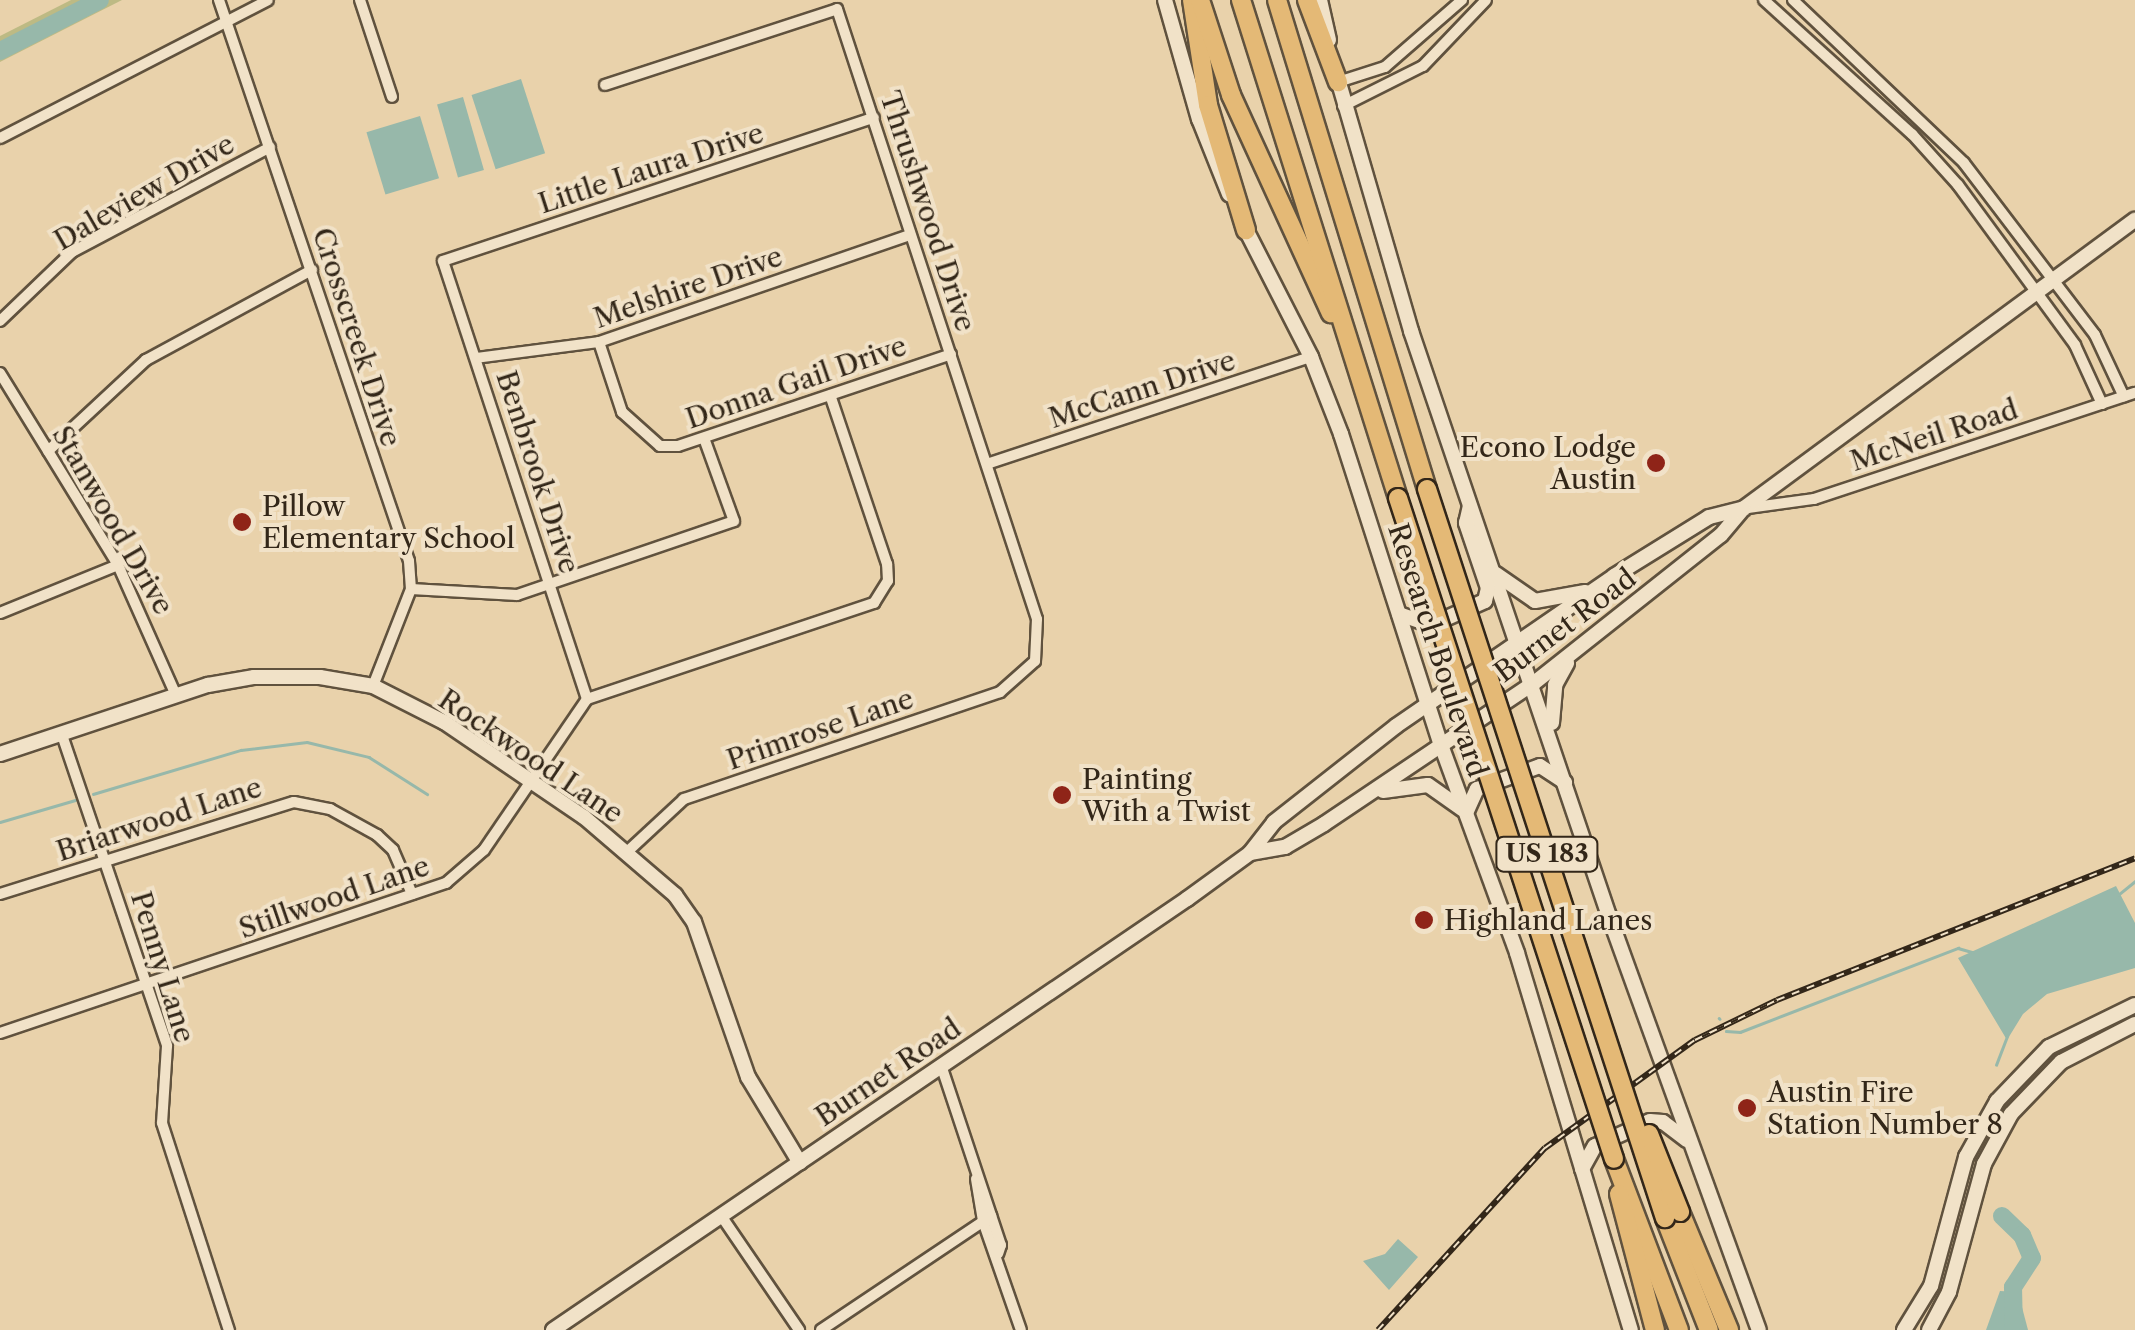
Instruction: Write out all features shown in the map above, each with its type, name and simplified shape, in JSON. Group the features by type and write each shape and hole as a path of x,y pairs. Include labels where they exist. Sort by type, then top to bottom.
{"highway":[{"path":"1192,0 1208,105 1246,230"},
{"path":"1200,0 1231,95 1354,360"},
{"name":"US 183","path":"1242,0 1398,498 1614,1160 1633,1230"},
{"name":"US 183","path":"1280,0 1427,490 1626,1094 1673,1215 1708,1330"},
{"path":"1307,0 1338,82"},
{"path":"1673,1215 1729,1330"},
{"path":"1633,1230 1656,1330"},
{"path":"1633,1230 1680,1330"}],"main road":[{"name":"Research Boulevard","path":"1165,0 1212,159 1311,357 1441,745 1517,953 1631,1330"},
{"path":"1320,0 1344,106 1471,503 1691,1144 1759,1330"},
{"name":"Burnet Road","path":"1250,853 1285,847 1368,796 1534,683 1721,535 1744,508 2135,220"},
{"path":"1399,614 1432,624 1485,602 1488,588 1466,523 1471,503"},
{"name":"Burnet Road","path":"553,1330 1250,853 1274,822 1428,704 1595,589 1709,517 1744,508"},
{"path":"1495,573 1536,601 1595,589"},
{"path":"1551,734 1555,685 1570,656"},
{"name":"Rockwood Lane","path":"0,754 176,696 254,677 320,677 372,686 444,722 627,852 694,922 748,1078 800,1163"},
{"path":"1368,796 1428,785 1466,813 1477,790 1540,766 1566,782"},
{"path":"1904,1330 1938,1264 1970,1148 1996,1101 2049,1047 2135,1005"},
{"path":"1930,1330 1949,1292 1988,1156 2012,1112 2060,1062 2135,1024"},
{"path":"1996,1101 2012,1112"},
{"path":"1582,1169 1595,1146 1650,1121 1663,1122 1691,1144"},
{"path":"1970,1148 1988,1156"}],"street":[{"name":"Crosscreek Drive","path":"220,0 409,562 412,589"},
{"path":"0,138 268,0"},
{"path":"360,0 392,98"},
{"path":"1338,82 1394,62 1462,0"},
{"path":"1344,106 1423,66 1486,0"},
{"path":"1764,0 1912,134 2038,291 2080,354 2102,404"},
{"path":"1775,11 1790,0 1949,145 2102,346 2130,395"},
{"name":"Thrushwood Drive","path":"605,85 837,9 1037,619 1035,661"},
{"name":"Little Laura Drive","path":"443,261 874,118"},
{"name":"Daleview Drive","path":"0,321 72,252 270,147"},
{"name":"Melshire Drive","path":"476,358 598,342 910,236"},
{"name":"Benbrook Drive","path":"443,261 587,698"},
{"path":"48,452 146,360 312,270"},
{"name":"Donna Gail Drive","path":"598,342 622,412 638,433 660,446 704,438 950,354"},
{"name":"McCann Drive","path":"987,464 1311,357"},
{"name":"Stanwood Drive","path":"0,373 118,566 176,696"},
{"path":"587,698 862,611 883,593 888,564 830,395"},
{"name":"McNeil Road","path":"1744,508 1814,498 2130,395"},
{"path":"372,686 412,589 517,595 734,521 704,438"},
{"path":"0,613 118,566"},
{"name":"Primrose Lane","path":"627,852 684,798 1000,692 1035,661"},
{"name":"Stillwood Lane","path":"0,1033 446,883 469,866 587,698"},
{"name":"Penny Lane","path":"62,734 170,1060 162,1123 229,1330"},
{"name":"Briarwood Lane","path":"0,894 269,806 312,804 377,835 393,850 412,894"},
{"path":"941,1065 1021,1330"},
{"path":"722,1217 798,1330"},
{"path":"821,1330 987,1219"}],"shaded area":[{"path":"71,0 122,0 0,62 0,36"},
{"path":"521,79 545,153 496,169 472,95"},
{"path":"463,97 484,170 458,177 437,104"},
{"path":"420,116 439,178 385,195 366,132"},
{"path":"2116,886 2135,923 2135,968 2047,994 2023,1014 2007,1040 1958,958"},
{"path":"1398,1239 1418,1257 1389,1290 1363,1261 1385,1254"},
{"path":"2000,1291 2018,1292 2028,1330 1986,1330"}],"waterway":[{"path":"0,51 100,0"},
{"path":"93,794 241,750 307,742 369,757 427,794"},
{"path":"0,822 75,800"},
{"path":"2118,895 2135,881"},
{"path":"1726,1031 1740,1032 1958,948 1972,952"},
{"path":"1996,1065 2007,1036"},
{"path":"2002,1216 2022,1235 2032,1258 2013,1287 2014,1330"}],"railway":[{"path":"1378,1330 1545,1148 1695,1040 1777,1000 2135,858"}],"place":[{"name":"Econo Lodge Austin","path":"1656,463"},
{"name":"Pillow Elementary School","path":"242,522"},
{"name":"Painting With a Twist","path":"1062,795"},
{"name":"Highland Lanes","path":"1424,920"},
{"name":"Austin Fire Station Number 8","path":"1747,1108"}]}
